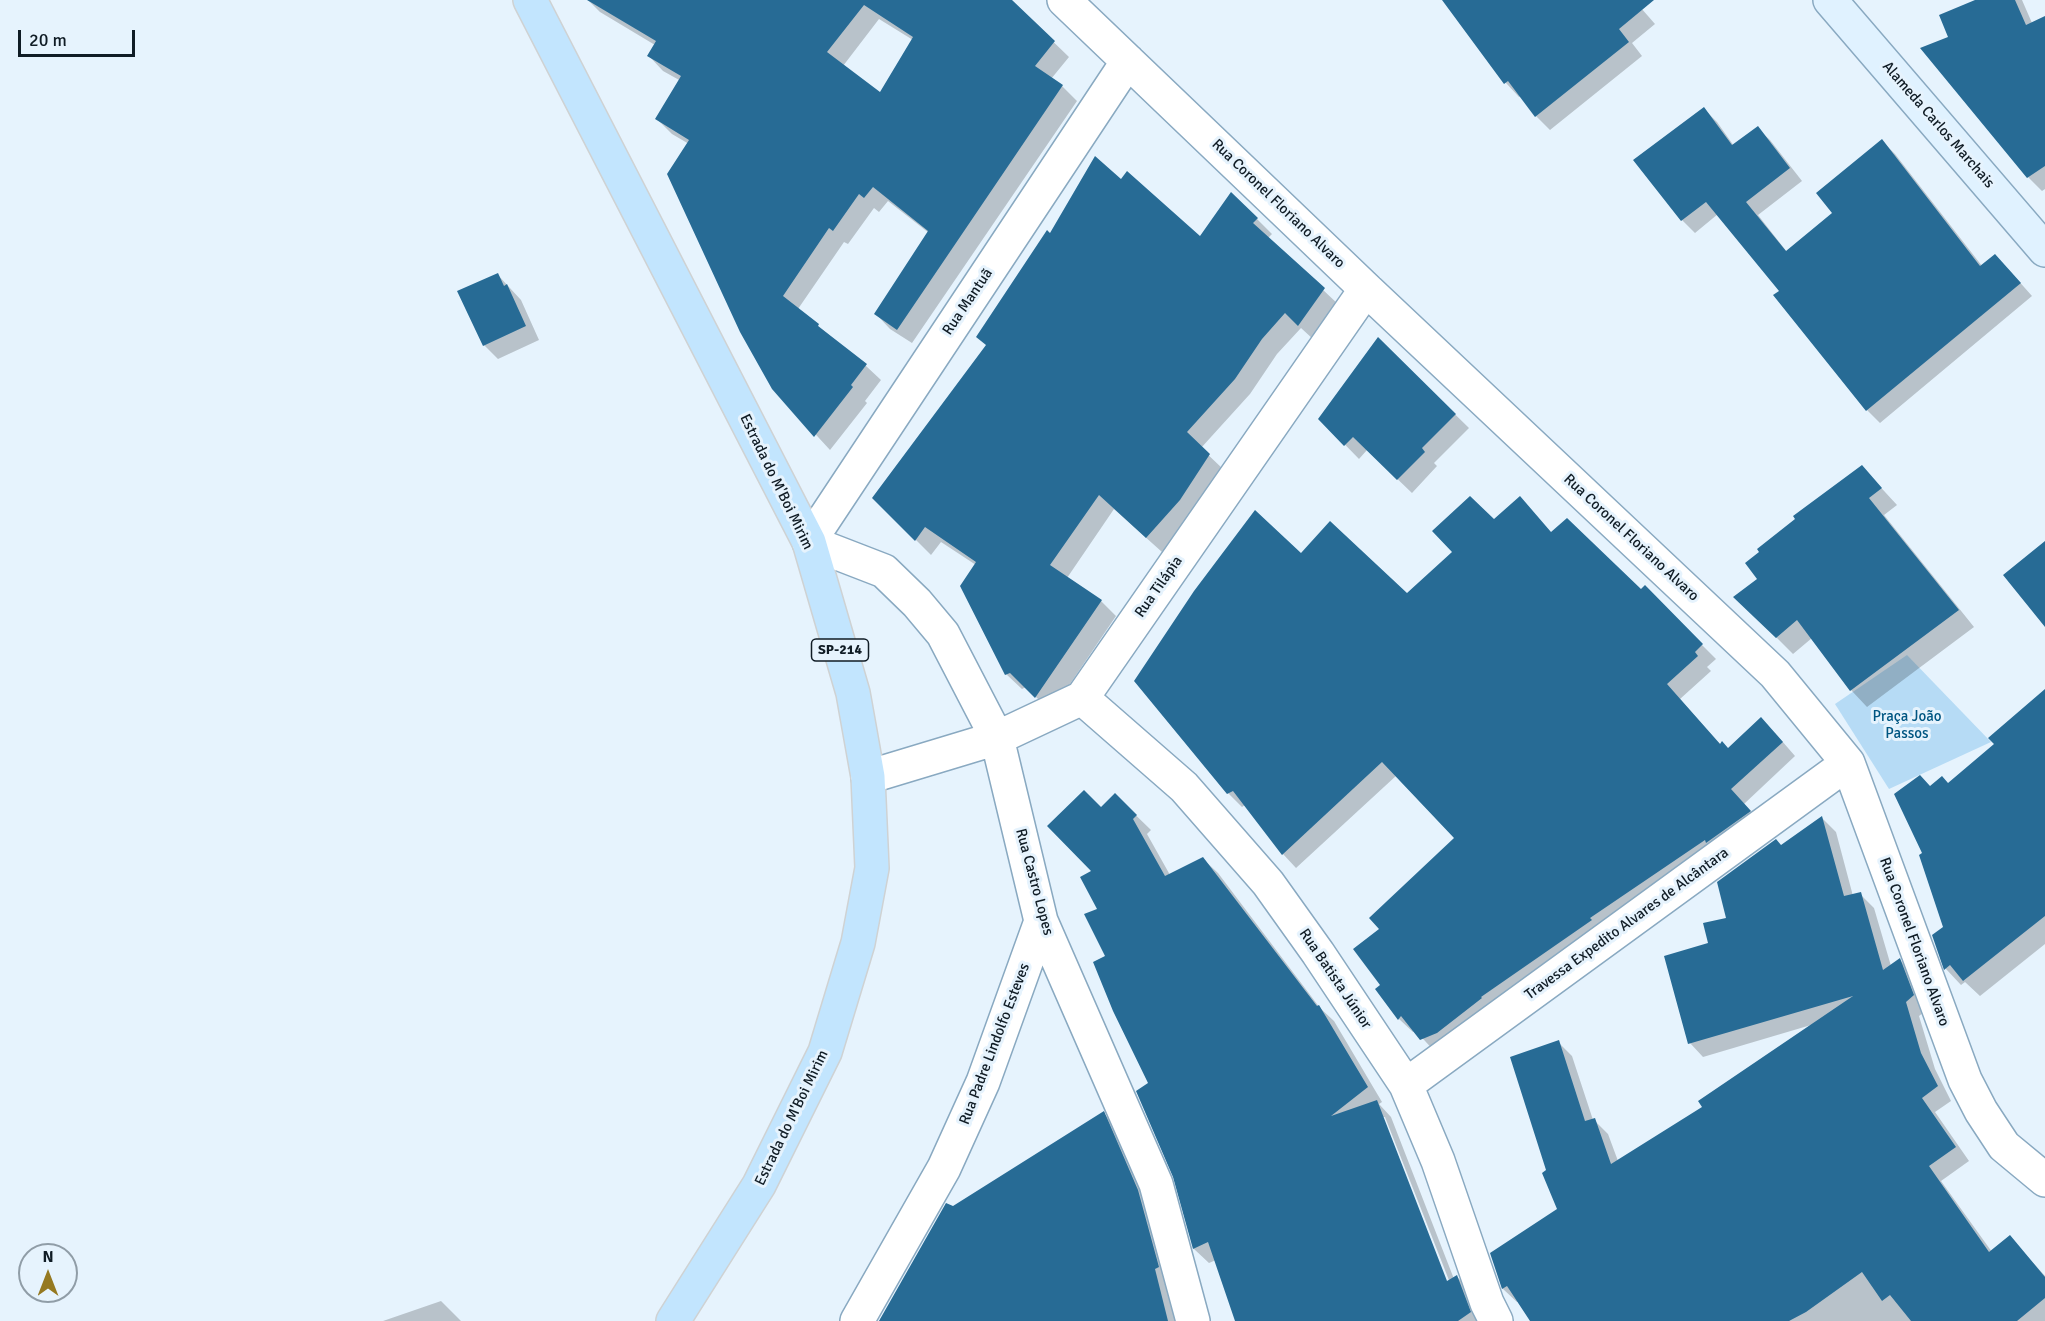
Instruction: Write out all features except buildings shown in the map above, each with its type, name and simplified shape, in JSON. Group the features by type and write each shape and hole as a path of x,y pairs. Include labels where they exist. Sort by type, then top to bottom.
{"main road":[{"name":"Estrada do M'Boi Mirim","path":"530,0 809,542 853,693 868,777 872,868 858,944 825,1052 759,1185 673,1321"}],"street":[{"name":"Rua Coronel Floriano Alvaro","path":"1064,0 1774,674 1848,762 1965,1080 1981,1112 2004,1146 2045,1180"},
{"name":"Alameda Carlos Marchais","path":"1830,0 2045,250"},
{"name":"Rua Mantuã","path":"809,542 1128,61"},
{"name":"Rua Tilápia","path":"1082,698 1366,289"},
{"name":"Rua Castro Lopes","path":"809,542 884,571 917,603 943,634 997,738 1041,921 1156,1184 1193,1321"},
{"path":"868,777 997,738 1082,698"},
{"name":"Rua Batista Júnior","path":"1082,698 1184,787 1268,883 1318,952 1406,1085 1438,1161 1487,1303 1496,1321"},
{"name":"Travessa Expedito Alvares de Alcântara","path":"1406,1085 1848,762"},
{"name":"Rua Padre Lindolfo Esteves","path":"857,1321 944,1168 983,1082 1041,921"}],"green space":[{"name":"Praça João Passos","path":"1907,655 1991,742 1889,789 1835,704"}]}
